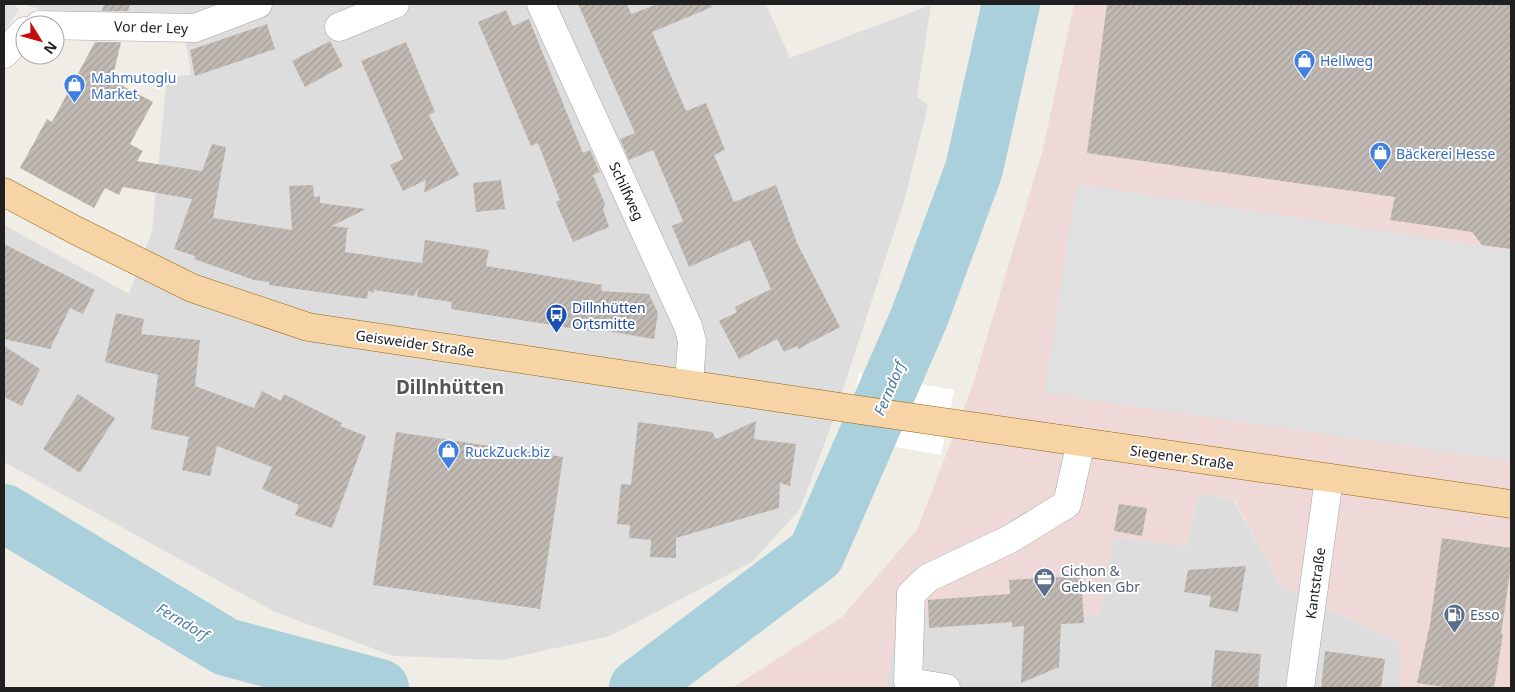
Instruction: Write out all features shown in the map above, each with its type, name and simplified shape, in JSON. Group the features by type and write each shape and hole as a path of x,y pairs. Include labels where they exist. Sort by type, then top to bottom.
{"main road":[{"name":"Geisweider Straße","path":"4,192 75,230 192,288 308,327 853,409"},
{"name":"Siegener Straße","path":"853,409 1511,504"}],"street":[{"name":"Vor der Ley","path":"65,26 195,28 258,4"},
{"path":"339,27 395,4"},
{"name":"Schilfweg","path":"541,4 688,326 692,341 689,384"},
{"path":"4,54 9,45 15,40"},
{"path":"946,688 908,682 911,594 928,578 1010,539 1067,504 1081,442"},
{"name":"Kantstraße","path":"1300,688 1329,478"}],"shaded area":[{"path":"4,4 14,4 19,9 4,32"},
{"path":"23,4 766,4 790,58 931,5 917,96 928,105 904,202 831,426 800,509 752,562 610,636 502,660 393,656 275,612 4,462 4,225 129,294 152,231 167,76 191,75 182,18 52,13"},
{"path":"1074,4 1511,4 1511,688 1399,688 1399,642 1282,587 1234,499 1198,494 1187,546 1114,537 1100,615 901,612 886,688 732,688 842,617 917,530 972,387 1042,153"},
{"path":"1077,184 1511,251 1511,461 1044,393"},
{"path":"1198,494 1233,499 1282,587 1399,642 1399,688 886,688 900,612 1114,537 1187,546"}],"pier":[{"path":"859,373 954,390 941,455 847,438"}],"building":[{"path":"104,4 130,4 128,11 102,11"},
{"path":"578,4 627,4 631,14 658,4 710,4 712,7 652,32 686,111 706,103 725,150 714,155 734,202 776,185 797,243 840,327 798,349 797,346 784,352 777,339 739,359 719,321 737,312 735,307 771,289 750,240 689,267 672,226 683,221 653,150 629,160 620,139 635,133"},
{"name":"Hellweg","path":"1107,4 1511,4 1511,249 1482,245 1472,232 1390,220 1395,197 1087,153"},
{"path":"506,10 513,26 529,19 583,153 590,150 600,172 593,175 605,204 603,209 609,227 573,242 556,202 560,200 538,143 531,146 478,22"},
{"path":"267,24 275,49 195,76 190,50"},
{"path":"330,41 343,66 305,87 292,61"},
{"path":"95,42 121,42 112,80 153,102 130,144 143,151 137,161 202,171 212,144 226,147 213,218 292,230 289,186 313,185 314,197 320,196 320,203 366,209 332,226 349,228 347,230 345,252 422,263 425,240 489,250 486,266 602,285 601,291 649,294 658,313 654,339 595,329 595,332 451,309 452,302 417,297 418,288 414,296 374,290 374,293 368,291 367,299 269,285 269,282 254,280 194,259 195,256 174,249 192,199 123,187 119,195 105,188 94,208 20,168 47,119 52,122"},
{"path":"406,42 435,112 429,115 459,175 424,193 426,180 403,191 390,165 403,159 361,61"},
{"path":"501,180 505,209 476,212 473,183"},
{"path":"4,244 95,290 83,314 70,308 50,349 4,339"},
{"path":"116,313 144,319 141,334 200,340 195,386 254,408 262,391 281,401 284,394 342,423 340,426 366,436 332,528 295,515 299,505 262,489 272,467 217,446 210,476 182,470 189,437 151,429 158,375 105,362"},
{"path":"4,346 40,369 22,406 4,397"},
{"path":"78,394 115,418 80,473 43,449"},
{"path":"756,421 754,439 796,444 790,486 780,483 779,508 676,538 676,558 650,557 651,540 629,538 630,525 617,524 621,484 631,485 638,422 712,432 716,439"},
{"path":"396,432 563,457 540,609 373,585"},
{"path":"1119,504 1147,508 1142,536 1114,531"},
{"path":"1442,538 1511,548 1511,565 1501,634 1503,635 1494,688 1450,688 1417,683 1430,624"},
{"path":"1246,566 1238,612 1209,607 1211,596 1184,592 1188,570"},
{"path":"1081,576 1084,623 1061,624 1059,667 1021,683 1024,626 1012,627 1012,622 929,628 928,600 1010,594 1009,580"},
{"path":"1215,650 1261,654 1258,688 1211,688"},
{"path":"1325,651 1385,659 1381,688 1321,688"}],"waterway":[{"name":"Ferndorf","path":"638,688 816,554 919,318 974,169 1011,4"},
{"name":"Ferndorf","path":"4,513 226,647 380,688"}],"place":[{"name":"Hellweg","path":"1304,79"},
{"name":"Mahmutoglu Market","path":"75,104"},
{"name":"Bäckerei Hesse","path":"1380,172"},
{"name":"Dillnhütten Ortsmitte","path":"556,334"},
{"name":"RuckZuck.biz","path":"449,470"},
{"name":"Cichon & Gebken Gbr","path":"1045,597"},
{"name":"Esso","path":"1454,633"}],"district":[{"name":"Dillnhütten","path":"450,387"}]}
